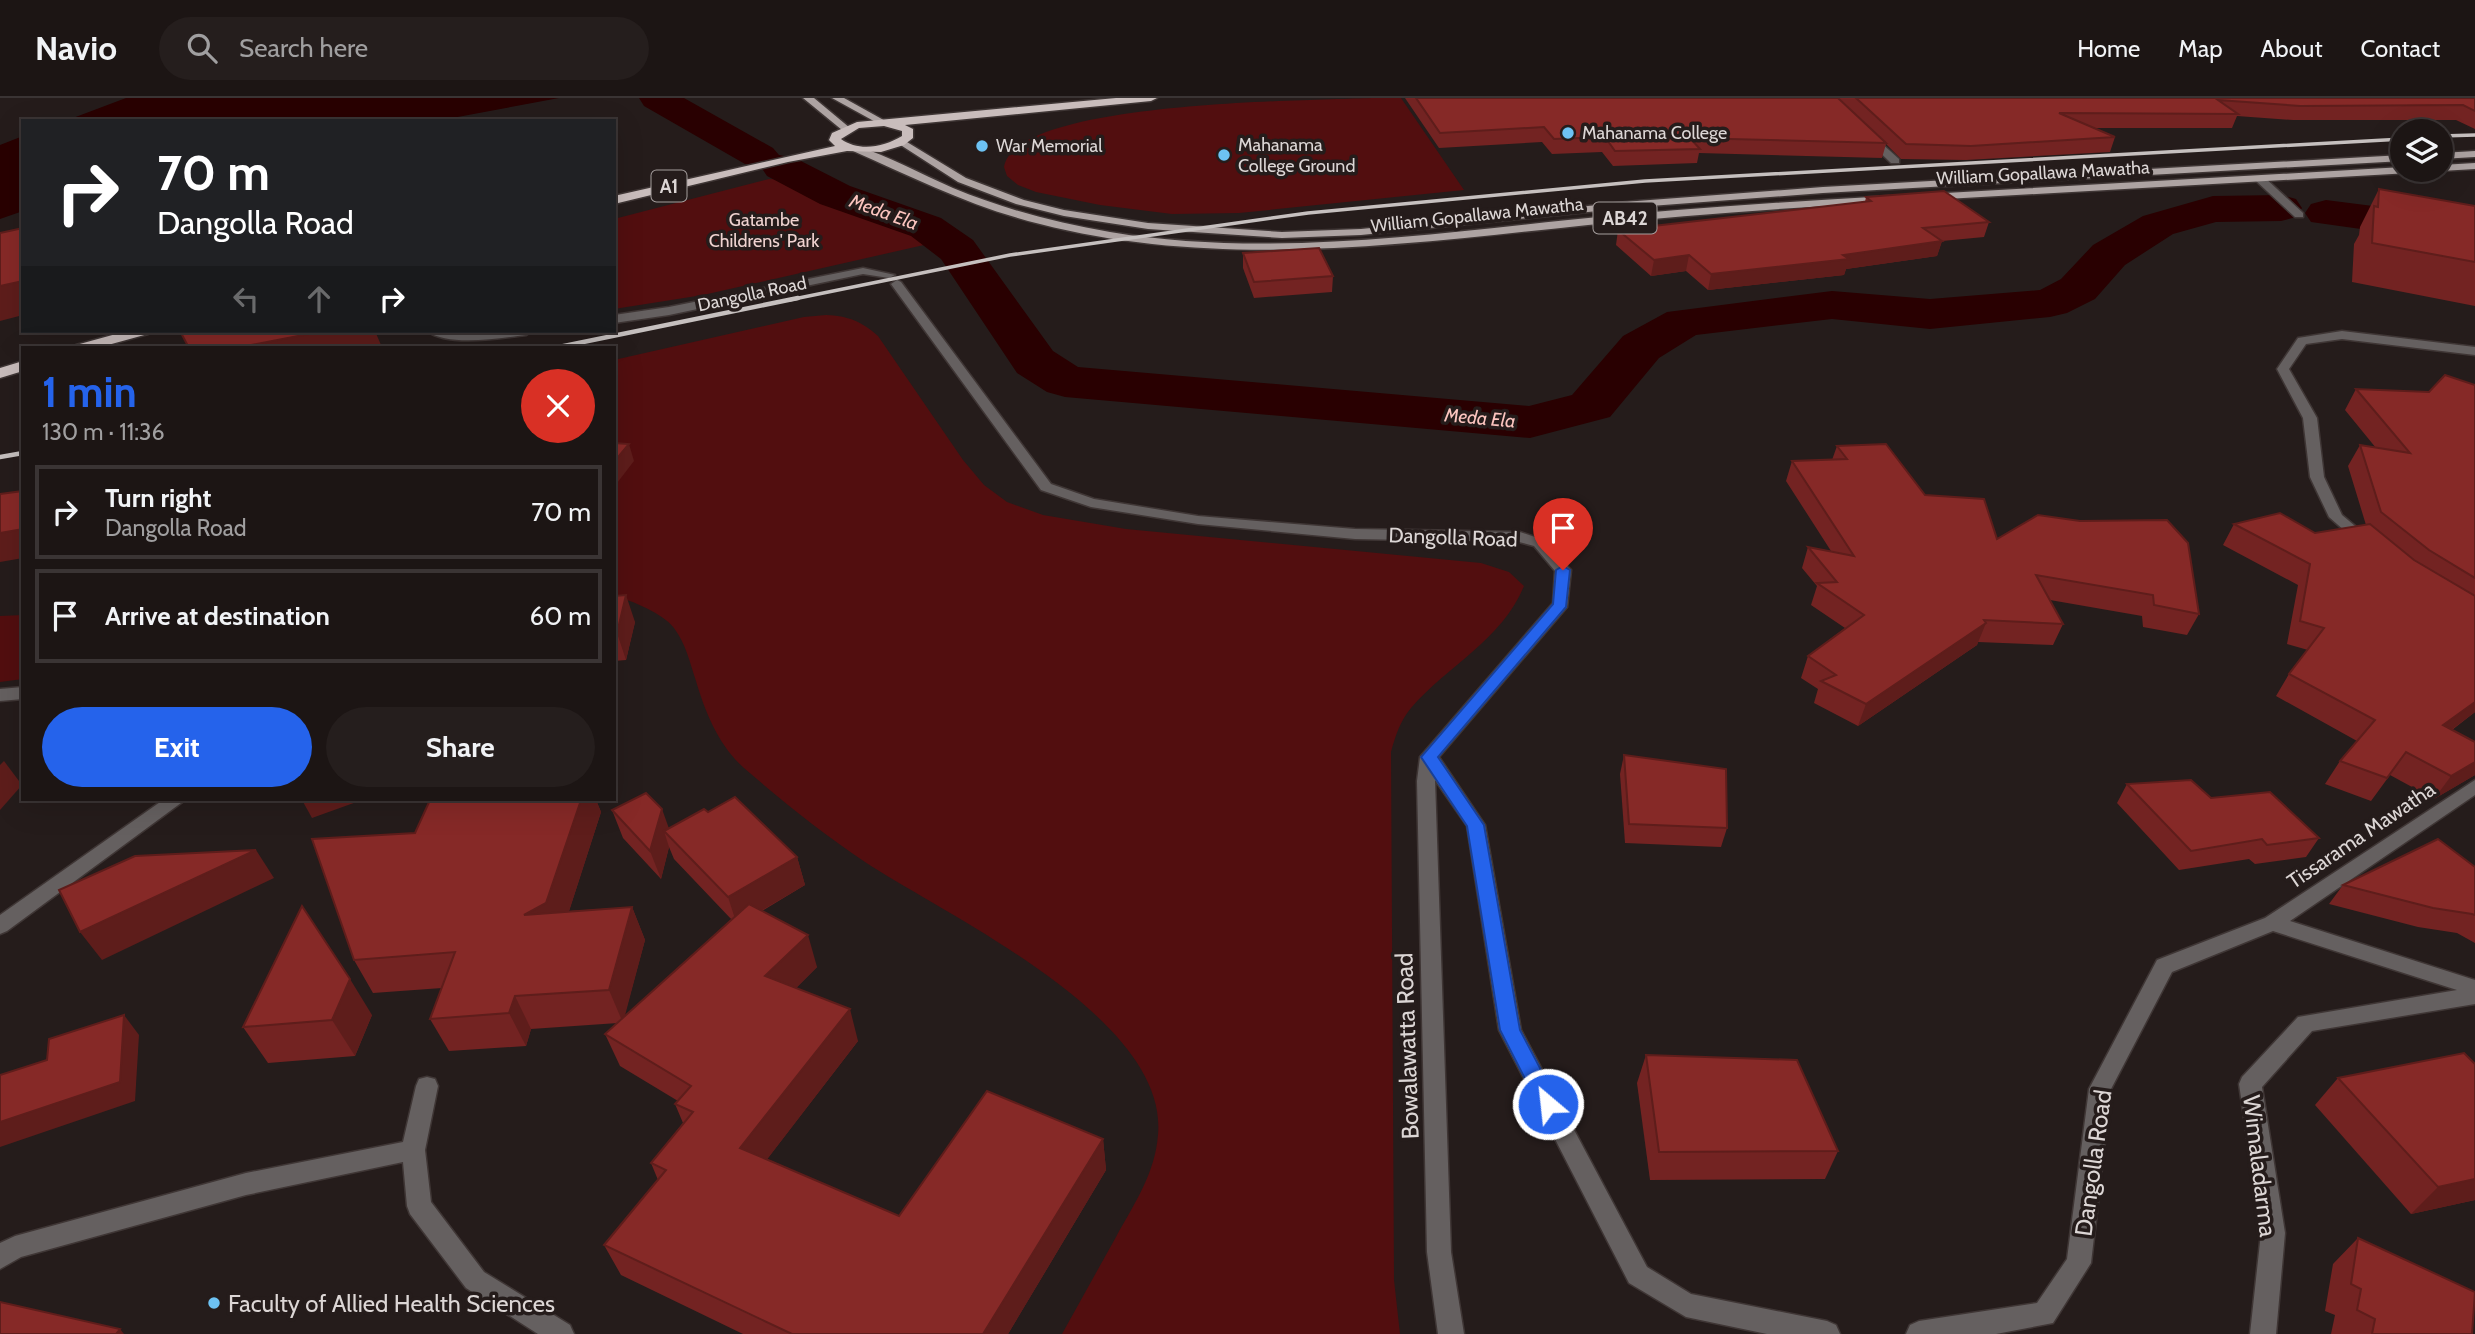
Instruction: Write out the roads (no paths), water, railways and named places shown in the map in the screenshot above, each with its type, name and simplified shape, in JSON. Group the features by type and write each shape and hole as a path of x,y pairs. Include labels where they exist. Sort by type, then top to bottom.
{"highway":[{"path":"887,123 907,129 909,138 873,149 852,148 835,140 841,132 887,123 1151,98"},
{"path":"939,131 1044,108"},
{"name":"A1","path":"788,158 841,132"},
{"name":"A1","path":"616,200 788,158 852,148"},
{"path":"88,346 136,333"},
{"path":"0,373 21,367"}],"main road":[{"path":"808,98 841,132"},
{"path":"837,98 887,123"},
{"name":"William Gopallawa Mawatha","path":"909,138 962,180 1020,202 1077,215 1148,226 1282,235 1361,232 1637,204 1796,192 2390,159"},
{"name":"William Gopallawa Mawatha","path":"852,148 966,198 1034,220 1136,239 1215,246 1307,248 1383,244 1593,221 1908,198"},
{"path":"2453,155 2475,154"},
{"path":"2453,167 2475,166"},
{"name":"William Gopallawa Mawatha","path":"1922,197 2390,171"}],"street":[{"path":"1857,125 1895,161"},
{"path":"2259,178 2299,215"},
{"name":"Dangolla Road","path":"616,319 669,311 863,271 893,279 1046,487 1091,503 1198,520 1355,534 1520,537 1539,543 1563,570 1561,604 1429,757"},
{"path":"445,333 474,338 511,333"},
{"path":"2377,551 2336,517 2317,477 2310,418 2283,369 2302,341 2342,335 2475,351"},
{"path":"0,695 21,693"},
{"path":"1429,757 1476,825 1510,1030 1638,1275 1686,1305 1827,1334"},
{"name":"Bowalawatta Road","path":"1429,757 1426,781 1439,1252 1451,1334"},
{"name":"Tissarama Mawatha","path":"2272,923 2475,786"},
{"path":"0,926 175,801"},
{"path":"2272,923 2475,988"},
{"name":"Dangolla Road","path":"1919,1334 2006,1328 2044,1314 2079,1263 2101,1088 2164,966 2272,923"},
{"name":"Wimaladarma","path":"2263,1334 2273,1233 2250,1084 2306,1023 2475,996"},
{"path":"427,1086 413,1150 419,1206 475,1280 561,1334"},
{"path":"0,1257 15,1247 246,1184 413,1150"}],"waterway":[{"name":"Meda Ela","path":"657,98 759,156"},
{"name":"Meda Ela","path":"781,167 835,195 926,227 957,250 1035,362 1065,381 1530,422 1591,406 1641,347 1684,322 1832,305 1930,314 2050,303 2078,289 2109,255 2158,225 2213,209 2281,208"},
{"name":"Meda Ela","path":"2326,213 2475,232"}],"railway":[{"path":"2453,136 2475,135"},
{"path":"789,300 1010,255 1308,213 1645,181 2390,140"},
{"path":"564,346 798,298"},
{"path":"0,457 21,453"}],"place":[{"name":"Mahanama College","path":"1568,133"},
{"name":"War Memorial","path":"982,146"},
{"name":"Mahanama College Ground","path":"1224,155"},
{"name":"Faculty of Allied Health Sciences","path":"214,1303"}],"park label":[{"name":"Gatambe Childrens' Park","path":"764,230"}]}
